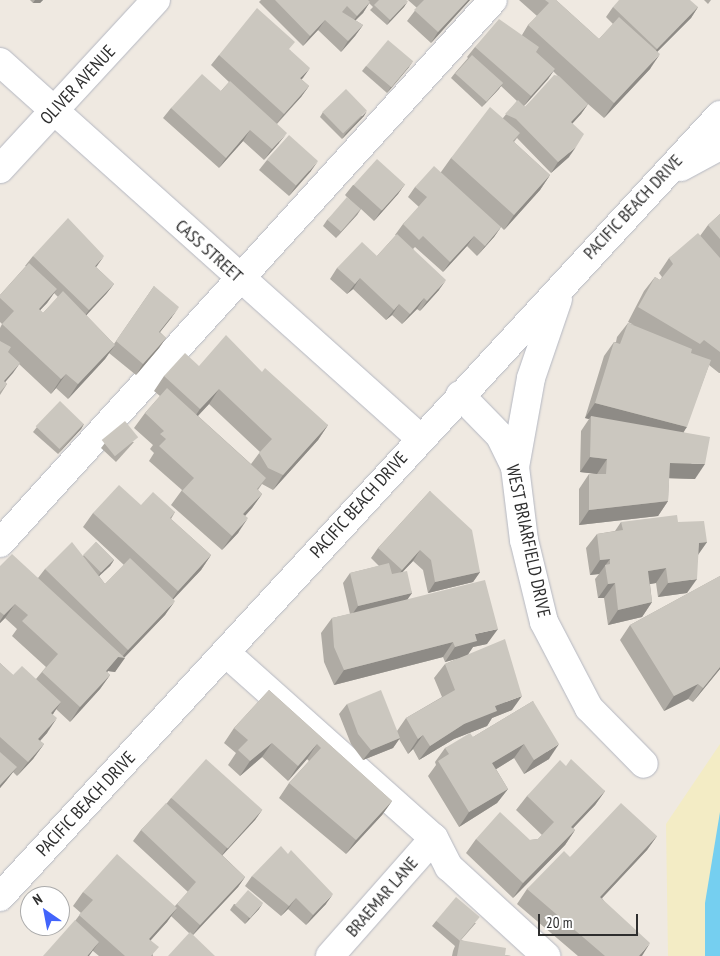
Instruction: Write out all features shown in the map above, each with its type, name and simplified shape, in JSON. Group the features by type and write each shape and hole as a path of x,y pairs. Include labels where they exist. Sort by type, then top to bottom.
{"street":[{"name":"OLIVER AVENUE","path":"0,169 156,0"},
{"path":"0,543 238,278 493,0"},
{"name":"CASS STREET","path":"0,62 238,278 420,438"},
{"name":"PACIFIC BEACH DRIVE","path":"3,889 226,654 420,438 720,115"},
{"path":"660,179 720,146"},
{"path":"516,467 530,378 546,325 568,278"},
{"name":"WEST BRIARFIELD DRIVE","path":"460,395 500,436 516,467 524,540 544,622 589,708 644,764"},
{"path":"226,654 434,838 449,867 546,956"},
{"name":"BRAEMAR LANE","path":"330,956 434,838"}],"sand":[{"path":"720,744 720,956 668,956 666,824"}],"water":[{"path":"720,812 720,956 705,956 705,903"}],"building":[{"path":"275,0 368,0 370,2 357,16 347,6 342,12 363,25 348,41 325,20 310,36"},
{"path":"379,0 408,1 390,20 374,5"},
{"path":"424,0 468,0 438,32 414,10"},
{"path":"545,0 556,0 599,39 619,17 660,54 614,103 528,25 549,3"},
{"path":"619,0 690,0 698,7 657,49 613,7"},
{"path":"257,8 295,42 289,49 310,68 300,78 309,86 284,114 219,55"},
{"path":"499,19 539,47 536,52 555,69 531,96 475,47"},
{"path":"388,40 413,61 391,87 366,66"},
{"path":"472,55 503,83 486,102 455,74"},
{"path":"202,74 221,91 230,81 287,133 272,149 250,130 226,158 171,108"},
{"path":"554,75 559,76 588,104 571,122 584,134 576,147 558,162 516,119 505,114 518,100 525,107"},
{"path":"346,89 367,111 343,134 322,112"},
{"path":"490,107 520,133 513,141 550,175 514,215 451,158"},
{"path":"289,135 318,161 296,186 267,160"},
{"path":"377,159 405,184 382,210 354,185"},
{"path":"434,166 501,227 485,246 474,236 450,262 423,236 419,240 403,224 427,197 415,187"},
{"path":"347,197 361,209 341,231 327,220"},
{"path":"720,214 720,239 708,225"},
{"path":"68,218 104,256 95,266 114,284 89,310 33,256"},
{"path":"698,233 720,258 720,352 704,340 700,344 638,307 655,277 660,280 673,264 669,258"},
{"path":"397,234 446,280 427,301 424,298 410,314 399,304 394,310 360,278 355,284 337,268 362,242 377,256"},
{"path":"29,263 57,289 39,309 43,313 63,291 115,345 78,384 66,374 61,379 2,324 14,311 0,298 0,295"},
{"path":"154,286 179,307 159,332 166,338 143,364 116,341"},
{"path":"628,323 692,349 691,353 711,360 687,427 595,403 614,342 620,344"},
{"path":"226,335 262,372 265,368 328,425 283,475 268,468 259,453 272,439 219,389 200,409 164,376 185,353 199,366"},
{"path":"0,341 11,347 8,352 20,363 4,381 7,384 0,392"},
{"path":"167,388 266,478 257,489 262,494 243,514 248,518 232,536 182,491 194,478 159,446 166,439 160,434 164,431 145,413"},
{"path":"60,401 84,424 59,449 36,426"},
{"path":"591,416 710,437 705,464 670,463 668,501 589,510 589,474 606,474 607,459 590,457"},
{"path":"125,421 138,437 115,456 102,440"},
{"path":"119,485 141,505 153,492 175,512 170,518 211,555 178,591 93,513"},
{"path":"430,491 472,530 480,572 435,582 431,560 420,550 402,570 378,548"},
{"path":"677,515 678,522 704,521 707,542 699,543 697,579 668,583 666,568 648,571 652,602 618,610 615,583 608,584 605,565 610,564 610,559 600,560 597,534 623,530 621,522"},
{"path":"72,542 105,584 130,558 175,601 128,650 45,569"},
{"path":"96,542 114,560 101,572 83,555"},
{"path":"12,554 125,658 118,657 106,671 110,675 80,707 42,672 58,654 22,621 28,615 15,604 4,615 0,612 0,566"},
{"path":"389,563 392,574 407,571 412,593 358,606 350,573"},
{"path":"720,576 720,667 703,688 698,684 674,696 630,625"},
{"path":"485,580 498,629 475,634 477,641 455,647 453,642 344,670 334,647 332,618"},
{"path":"505,639 522,696 495,706 497,711 464,724 430,746 423,735 418,739 406,718 455,690 445,664"},
{"path":"0,663 13,675 22,666 61,702 51,713 57,718 38,739 44,744 28,762 0,737"},
{"path":"269,690 392,801 356,840 289,783 321,748 317,744 298,766 272,743 250,761 238,750 248,740 234,728"},
{"path":"381,690 400,738 371,750 358,734 347,704"},
{"path":"533,701 559,744 534,760 524,744 492,763 508,789 469,812 438,761 449,754 445,748 470,733 473,737"},
{"path":"0,752 17,767 0,785"},
{"path":"206,759 262,810 228,848 171,798"},
{"path":"571,759 605,791 571,827 575,830 523,883 476,839 500,812 530,840 538,839 554,822 527,796 560,760 566,766"},
{"path":"166,803 245,877 200,925 177,904 196,882 141,830"},
{"path":"621,803 657,836 600,897 650,943 639,956 605,956 527,889 564,851 570,857"},
{"path":"281,846 288,854 291,850 333,894 313,915 296,898 289,906 252,876"},
{"path":"117,854 177,908 149,939 159,947 151,956 125,956 79,915 93,900 83,892"},
{"path":"248,890 263,903 250,918 235,905"},
{"path":"456,897 480,917 460,941 436,921"},
{"path":"75,920 99,942 87,956 43,956 61,936 70,936 70,926"},
{"path":"190,932 215,956 168,956"},
{"path":"460,940 506,948 505,955 511,956 457,956"}]}
